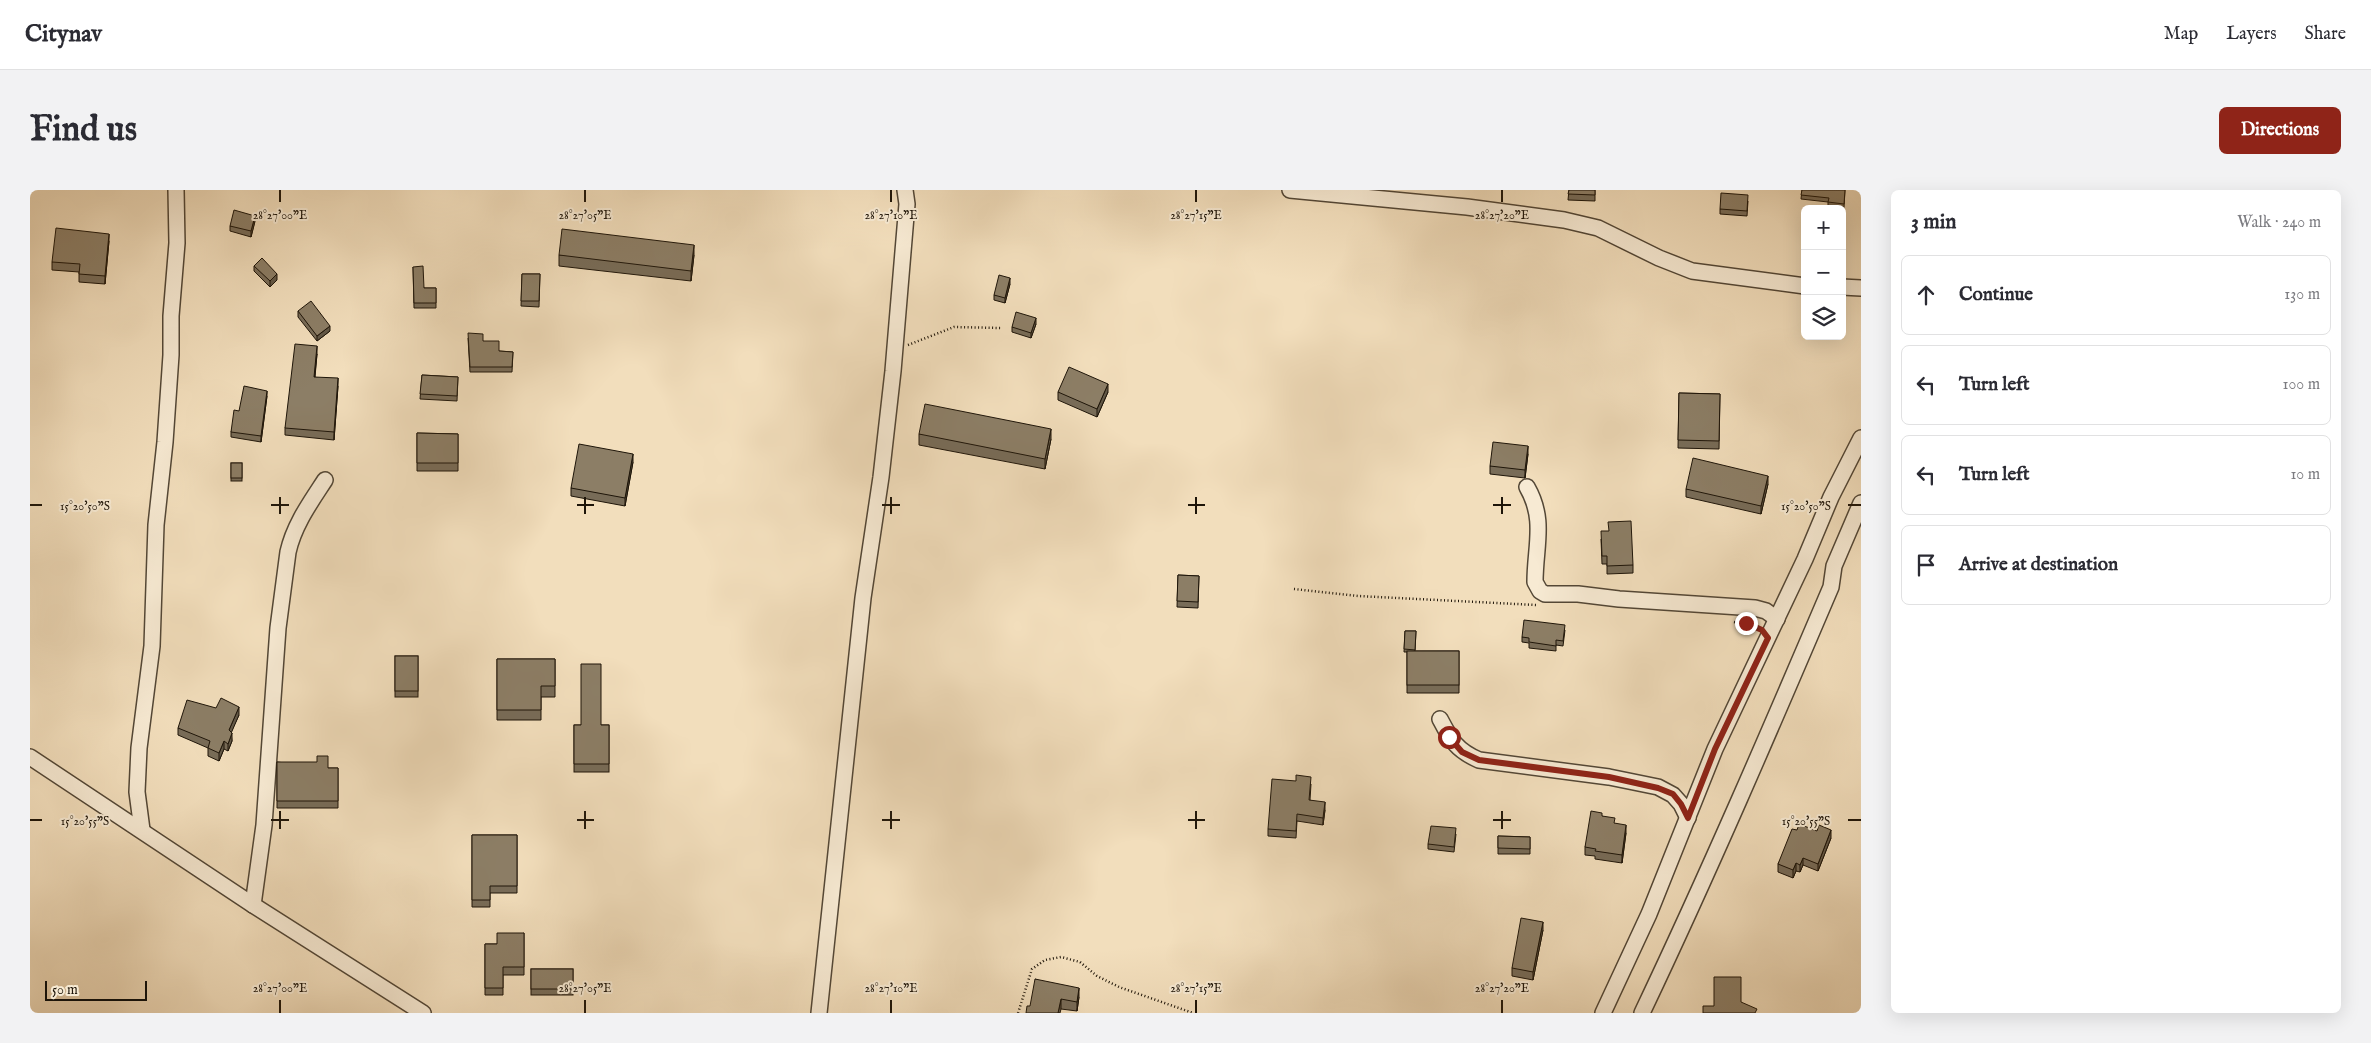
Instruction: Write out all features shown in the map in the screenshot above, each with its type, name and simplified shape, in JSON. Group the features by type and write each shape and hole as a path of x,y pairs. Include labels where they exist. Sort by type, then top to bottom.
{"street":[{"path":"142,830 138,806 139,748 152,646 156,525 165,442 171,355 171,316 177,243 176,190"},
{"path":"819,1013 863,598 881,477 895,350 907,204 904,190"},
{"path":"1290,190 1467,206 1564,220 1598,228 1659,258 1692,271 1738,279 1801,286"},
{"path":"1846,287 1861,288"},
{"path":"1603,1013 1649,914 1715,749 1777,619 1831,497 1861,438"},
{"path":"253,905 264,825 278,628 290,540 300,519 324,480"},
{"path":"1527,487 1536,502 1538,514 1539,530 1535,582 1540,591 1545,594 1578,594 1619,599 1755,608 1766,611 1777,619"},
{"path":"1642,1013 1701,888 1767,738 1831,587 1834,566 1861,503"},
{"path":"1440,719 1449,737 1462,752 1479,760 1609,777 1658,788 1673,794 1688,818"},
{"path":"30,757 253,905 424,1013"}],"path":[{"path":"895,350 954,327 1001,328"},
{"path":"1294,589 1358,596 1537,606"},
{"path":"1727,622 1756,626 1768,638"},
{"path":"1018,1013 1032,969 1045,960 1061,957 1080,962 1096,976 1119,987 1193,1013"}],"building":[{"path":"1569,190 1595,190 1595,195 1568,194"},
{"path":"1802,190 1845,190 1844,204 1828,202 1829,198 1801,195"},
{"path":"1721,193 1748,195 1747,211 1720,209"},
{"path":"234,210 255,216 251,231 230,226"},
{"path":"56,228 109,234 105,276 79,274 80,264 52,262"},
{"path":"562,229 694,245 691,271 559,255"},
{"path":"262,258 277,274 270,281 254,266"},
{"path":"423,266 424,288 436,288 436,303 414,303 413,267"},
{"path":"522,274 540,274 539,301 521,301"},
{"path":"999,275 1010,278 1005,298 994,295"},
{"path":"311,301 330,326 317,336 298,311"},
{"path":"1016,312 1036,318 1031,333 1012,327"},
{"path":"468,333 483,334 483,341 499,341 499,351 513,352 512,367 470,367"},
{"path":"295,344 317,346 314,377 338,378 334,432 285,428"},
{"path":"1069,367 1108,384 1097,409 1058,392"},
{"path":"422,375 458,377 457,396 420,394"},
{"path":"244,386 267,391 261,436 231,432 234,410 239,411"},
{"path":"1679,393 1720,394 1719,441 1678,440"},
{"path":"925,404 1051,429 1045,459 919,434"},
{"path":"417,433 458,434 458,463 417,463"},
{"path":"1493,442 1528,446 1525,470 1490,466"},
{"path":"579,444 633,454 625,498 571,488"},
{"path":"1693,458 1768,476 1761,506 1686,489"},
{"path":"231,463 242,463 242,478 231,478"},
{"path":"1631,521 1633,565 1607,566 1607,556 1602,556 1601,531 1609,531 1608,522"},
{"path":"1178,575 1199,576 1198,602 1177,601"},
{"path":"1524,620 1565,625 1563,641 1556,640 1556,646 1529,642 1529,638 1522,637"},
{"path":"1405,631 1416,631 1415,650 1404,649"},
{"path":"1407,651 1459,651 1459,685 1407,685"},
{"path":"395,656 418,656 418,691 395,691"},
{"path":"497,659 555,659 555,686 541,686 541,710 497,710"},
{"path":"581,664 601,664 601,725 609,725 609,764 574,764 574,725 581,725"},
{"path":"221,698 239,707 229,730 232,733 228,744 224,741 219,753 208,748 210,741 178,728 187,700 216,708"},
{"path":"317,756 328,756 328,768 338,768 338,801 277,801 277,762 317,762"},
{"path":"1296,775 1311,777 1309,800 1325,802 1323,818 1297,814 1296,831 1268,829 1272,779 1296,781"},
{"path":"1591,811 1602,813 1602,816 1615,818 1614,823 1626,825 1622,855 1595,851 1596,849 1585,847"},
{"path":"1799,824 1817,831 1819,825 1831,830 1818,864 1803,858 1800,865 1796,863 1793,870 1778,864 1792,829 1797,830"},
{"path":"1431,826 1456,828 1454,847 1428,844"},
{"path":"472,835 517,835 517,886 490,886 490,900 472,900"},
{"path":"1498,836 1530,837 1530,849 1498,848"},
{"path":"1521,918 1543,922 1533,972 1512,968"},
{"path":"497,933 524,933 524,967 503,967 503,988 485,988 485,944 497,944"},
{"path":"531,969 573,969 573,989 531,989"},
{"path":"1714,977 1741,977 1741,1002 1757,1009 1755,1013 1703,1013 1703,1006 1714,1006"},
{"path":"1035,979 1079,988 1077,1002 1061,999 1058,1013 1026,1013 1027,1006 1030,1006"}],"route":[{"path":"1449,737 1462,752 1479,760 1609,777 1658,788 1673,794 1688,818 1715,749 1768,638 1762,630 1746,623"}]}
